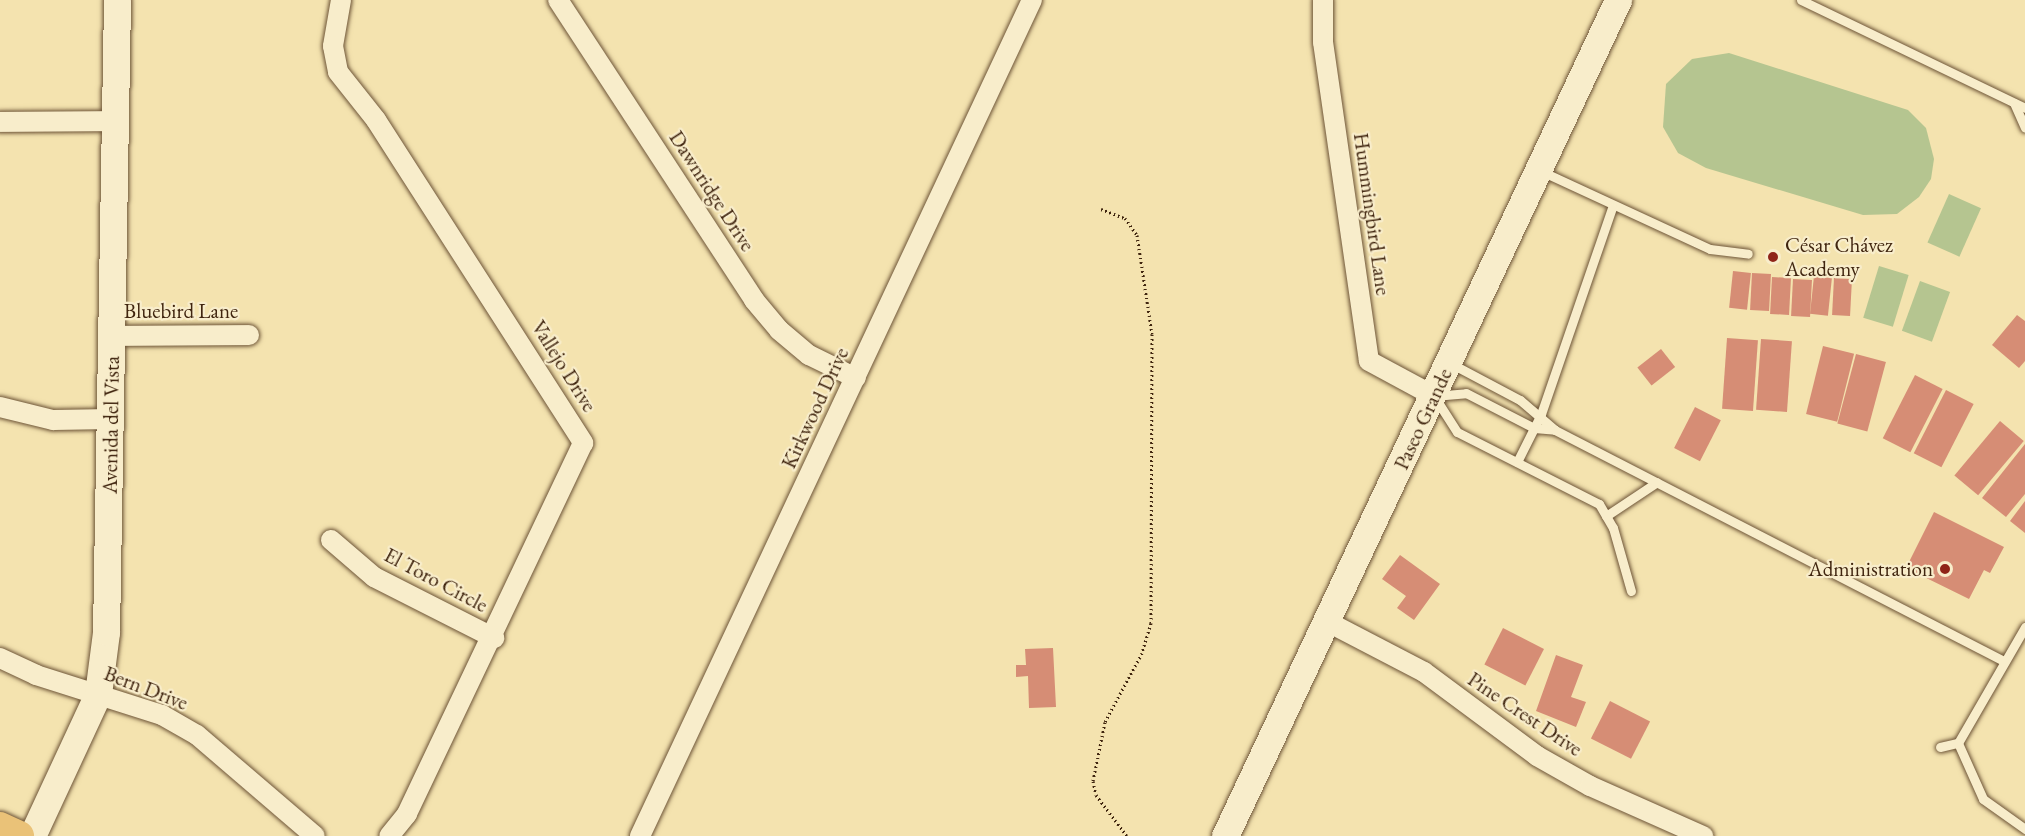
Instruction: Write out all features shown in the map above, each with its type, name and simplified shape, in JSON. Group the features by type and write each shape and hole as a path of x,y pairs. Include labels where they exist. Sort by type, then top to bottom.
{"main road":[{"name":"Avenida del Vista","path":"32,836 98,694 107,599 112,419 117,0"},
{"name":"Paseo Grande","path":"1225,836 1450,363 1618,0"},
{"path":"0,827 19,836"}],"street":[{"name":"Vallejo Drive","path":"341,0 333,46 338,72 376,120 583,443 494,638 407,814 389,836"},
{"name":"Dawnridge Drive","path":"558,0 754,300 779,330 809,355 856,378"},
{"name":"Kirkwood Drive","path":"640,836 1032,0"},
{"name":"Hummingbird Lane","path":"1323,0 1323,42 1369,361 1434,396"},
{"path":"0,122 116,121"},
{"name":"Bluebird Lane","path":"113,336 249,335"},
{"path":"0,407 53,420 112,419"},
{"name":"El Toro Circle","path":"331,540 374,577 494,638"},
{"name":"Pine Crest Drive","path":"1326,621 1424,672 1546,761 1703,836"},
{"name":"Bern Drive","path":"0,658 162,715 197,735 315,836"}],"lane":[{"path":"1801,0 2025,108"},
{"path":"2014,103 2025,128"},
{"path":"1538,170 1612,208 1710,249 1748,254"},
{"path":"1517,462 1541,414 1612,208"},
{"path":"1450,363 1541,414 1555,430"},
{"path":"1631,591 1606,516 1599,504 1457,432 1434,396 1466,393 1534,428 1555,430 2002,660"},
{"path":"1606,516 1657,482"},
{"path":"1940,747 1958,742 2002,660 2025,627"},
{"path":"1958,742 1983,800 2025,829"}],"path":[{"path":"1101,209 1125,218 1137,235 1152,334 1151,623 1138,661 1105,722 1093,781 1096,795 1127,836"}],"green space":[{"path":"1729,53 1908,110 1926,128 1934,159 1931,179 1919,197 1897,214 1863,215 1706,168 1678,153 1663,127 1666,84 1692,59"},
{"path":"1949,194 1981,208 1959,257 1927,242"},
{"path":"1879,266 1909,275 1893,327 1863,318"},
{"path":"1920,281 1950,292 1932,342 1902,331"}],"building":[{"path":"1733,271 1751,273 1747,310 1729,308"},
{"path":"1752,273 1771,274 1769,311 1750,310"},
{"path":"1814,276 1832,278 1828,316 1810,314"},
{"path":"1772,277 1791,278 1789,315 1770,314"},
{"path":"1834,278 1852,279 1850,316 1832,315"},
{"path":"1793,279 1812,280 1810,317 1791,316"},
{"path":"2017,315 2025,321 2025,361 2019,368 1992,345"},
{"path":"1727,338 1758,340 1753,411 1722,409"},
{"path":"1761,339 1792,341 1787,412 1756,410"},
{"path":"1823,346 1854,354 1837,422 1806,414"},
{"path":"1661,349 1675,367 1652,386 1637,367"},
{"path":"1856,354 1886,362 1867,432 1837,424"},
{"path":"1915,375 1943,389 1910,452 1883,438"},
{"path":"1946,390 1974,404 1941,467 1914,453"},
{"path":"1695,407 1721,420 1700,461 1674,448"},
{"path":"2000,421 2024,441 1978,495 1954,475"},
{"path":"2025,444 2025,494 2006,517 1982,498"},
{"path":"2025,501 2025,533 2010,521"},
{"path":"1934,512 2004,547 1990,573 1984,570 1969,599 1906,568"},
{"path":"1400,555 1440,584 1414,620 1397,608 1406,596 1382,579"},
{"path":"1503,628 1544,649 1525,685 1484,665"},
{"path":"1053,648 1056,707 1029,708 1028,676 1016,677 1016,665 1026,665 1025,649"},
{"path":"1556,655 1583,665 1571,697 1586,702 1576,727 1536,711"},
{"path":"1610,701 1650,721 1631,759 1591,738"}],"place":[{"name":"César Chávez Academy","path":"1773,257"},
{"name":"Administration","path":"1945,569"}]}
